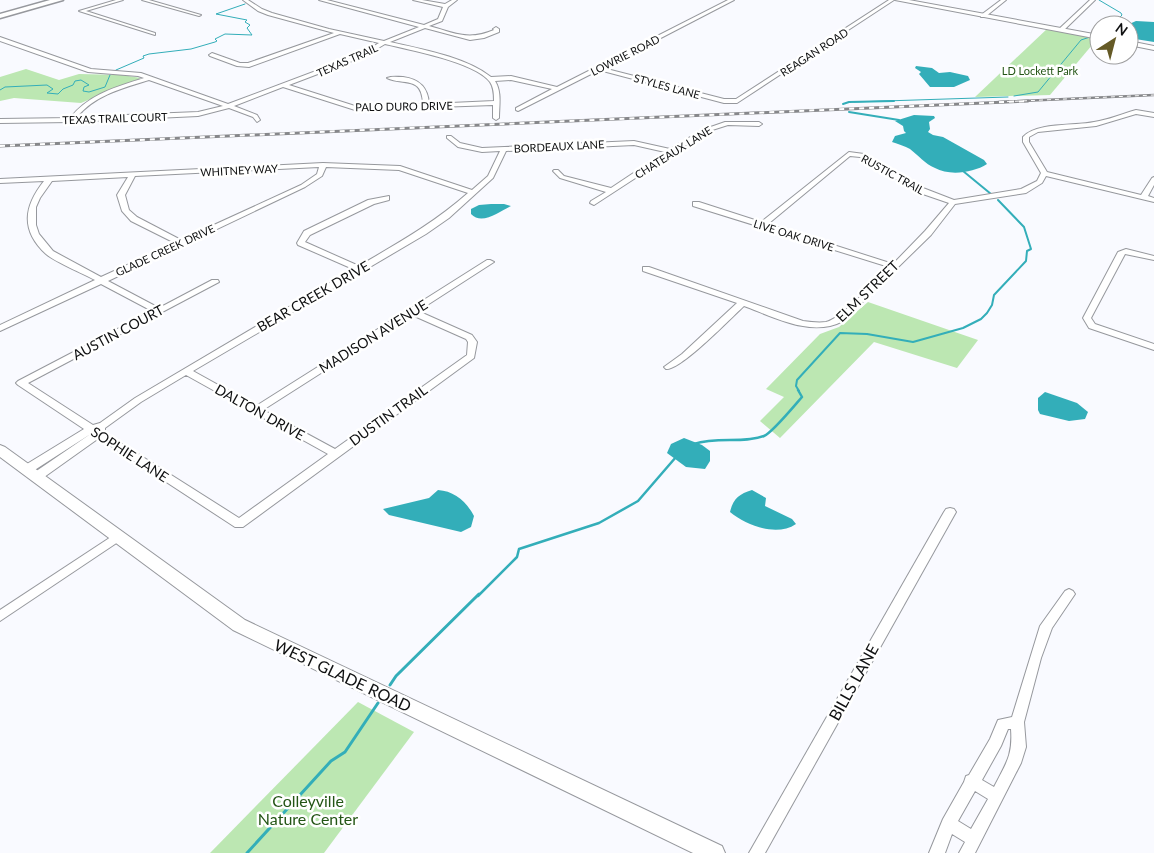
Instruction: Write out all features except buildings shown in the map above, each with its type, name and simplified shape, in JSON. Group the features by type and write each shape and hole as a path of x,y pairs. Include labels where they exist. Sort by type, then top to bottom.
{"main road":[{"path":"0,16 59,0"},
{"path":"898,0 1089,35"},
{"path":"1139,45 1154,48"},
{"name":"WEST GLADE ROAD","path":"0,450 219,612 260,637 715,853"}],"street":[{"path":"120,0 81,11 153,34"},
{"path":"144,0 199,15"},
{"path":"245,0 264,12 338,33 386,43 465,64 491,79 496,87 496,118"},
{"path":"321,0 470,38 482,37 497,31 496,29"},
{"path":"415,0 446,6"},
{"name":"TEXAS TRAIL","path":"228,107 363,55 386,43 426,27 440,20 446,6 455,0"},
{"name":"LOWRIE ROAD","path":"518,109 732,0"},
{"name":"REAGAN ROAD","path":"735,102 892,0"},
{"path":"983,16 1004,0"},
{"path":"1061,30 1093,0"},
{"path":"212,54 245,65 338,33"},
{"path":"0,39 90,71 131,73 149,78 255,116 256,120"},
{"name":"STYLES LANE","path":"598,68 724,101 735,102"},
{"path":"70,120 79,108 94,98 149,78"},
{"path":"390,78 407,80 421,85 426,92 426,106"},
{"path":"491,79 511,78 558,89"},
{"name":"PALO DURO DRIVE","path":"285,86 355,108 496,103"},
{"name":"TEXAS TRAIL COURT","path":"0,120 8,122 198,114 228,107"},
{"path":"1154,115 1136,112 1096,124 1049,128 1030,133 1026,137 1026,142 1044,174 1154,200"},
{"name":"CHATEAUX LANE","path":"594,203 671,151 714,126 759,124"},
{"name":"BORDEAUX LANE","path":"449,137 458,145 468,148 504,150 634,143 671,151"},
{"name":"BEAR CREEK DRIVE","path":"31,473 138,400 186,370 423,232 474,193 491,177 504,150"},
{"name":"RUSTIC TRAIL","path":"762,225 847,156 853,154 862,155 892,175 920,190 953,202 1022,191 1036,185 1044,174"},
{"name":"WHITNEY WAY","path":"0,181 323,166 400,168 474,193"},
{"name":"GLADE CREEK DRIVE","path":"0,328 303,186 320,175 323,166"},
{"path":"556,171 559,175 567,178 612,191"},
{"path":"133,174 121,195 126,212 134,219 181,243"},
{"path":"50,178 34,200 31,210 35,236 50,253 158,312"},
{"path":"1143,198 1154,179"},
{"path":"359,269 301,243 307,233 370,202 386,198"},
{"name":"ELM STREET","path":"646,268 801,323 832,324 845,315 892,266 928,233 953,202"},
{"name":"LIVE OAK DRIVE","path":"696,204 892,266"},
{"path":"1154,258 1133,252 1122,252 1087,321 1098,329 1154,347"},
{"name":"MADISON AVENUE","path":"256,410 490,262"},
{"name":"AUSTIN COURT","path":"21,384 215,282"},
{"path":"669,367 685,356 742,303"},
{"name":"DUSTIN TRAIL","path":"239,524 471,356 473,342 469,337 412,312"},
{"path":"0,318 10,323"},
{"name":"DALTON DRIVE","path":"186,370 335,454"},
{"name":"SOPHIE LANE","path":"21,384 98,429 239,524"},
{"name":"BILLS LANE","path":"757,853 950,512"},
{"path":"0,616 117,537"},
{"path":"948,824 970,846 1014,764 1019,747 1017,722 1046,626 1069,594"},
{"path":"937,853 948,824 971,781 996,742 1003,724 1017,722"},
{"path":"971,781 996,796"}],"green space":[{"name":"LD Lockett Park","path":"1048,28 1089,36 1089,49 1050,95 975,97"},
{"path":"26,69 59,80 79,74 122,75 141,78 81,103 14,98 0,101 0,77"},
{"path":"868,302 978,340 957,368 874,342 780,438 760,421 784,397 766,389 820,334 839,327"},
{"name":"Colleyville Nature Center","path":"358,702 414,732 324,853 210,853"}],"water":[{"path":"1139,21 1154,22 1154,42 1139,40"},
{"path":"916,66 932,68 939,73 950,72 968,76 970,80 954,87 930,87 919,74 921,72 915,68"},
{"path":"914,115 934,116 935,118 929,122 930,129 928,132 943,137 984,160 987,164 975,170 947,172 931,166 908,148 892,142 895,136 906,133 903,126 895,121"},
{"path":"479,205 511,206 486,218 480,219 471,214 471,209"},
{"path":"1045,392 1077,403 1088,412 1085,419 1069,421 1040,414 1038,398"},
{"path":"684,438 702,445 710,451 710,461 705,469 686,467 667,453 671,444"},
{"path":"438,490 449,492 467,506 474,516 471,527 461,532 389,515 383,509 429,498"},
{"path":"752,490 766,498 765,506 792,519 796,524 780,530 771,530 745,522 730,512 737,498"}],"waterway":[{"path":"1099,0 1122,15"},
{"path":"116,70 149,54 191,49 215,42 217,41 215,39 225,34 252,35 247,28 250,25 245,22 247,20 216,14 245,4"},
{"path":"1014,96 1038,92 1081,40 1089,37"},
{"path":"0,90 5,87 47,85 53,89 47,93 58,94 63,89 73,85 75,81 81,80 89,85 84,87 83,91 89,92 105,87 110,75"},
{"path":"865,102 1008,97"},
{"path":"865,102 894,101"},
{"path":"854,102 865,102"},
{"path":"843,104 865,102"},
{"path":"849,112 899,120"},
{"path":"963,171 991,194"},
{"path":"799,391 796,386 797,380 840,333 867,334 913,342 963,328 981,319 992,305 994,295 1026,261 1027,251 1031,249 1024,227 998,200"},
{"path":"694,444 712,440 747,440 768,434 802,397 798,390"},
{"path":"478,596 517,557 519,549 599,523 638,501 676,457"},
{"path":"390,685 396,676 479,594"},
{"path":"247,853 331,761 345,752 378,703"}],"railway":[{"path":"999,102 1154,95"},
{"path":"0,146 1028,101"}]}
